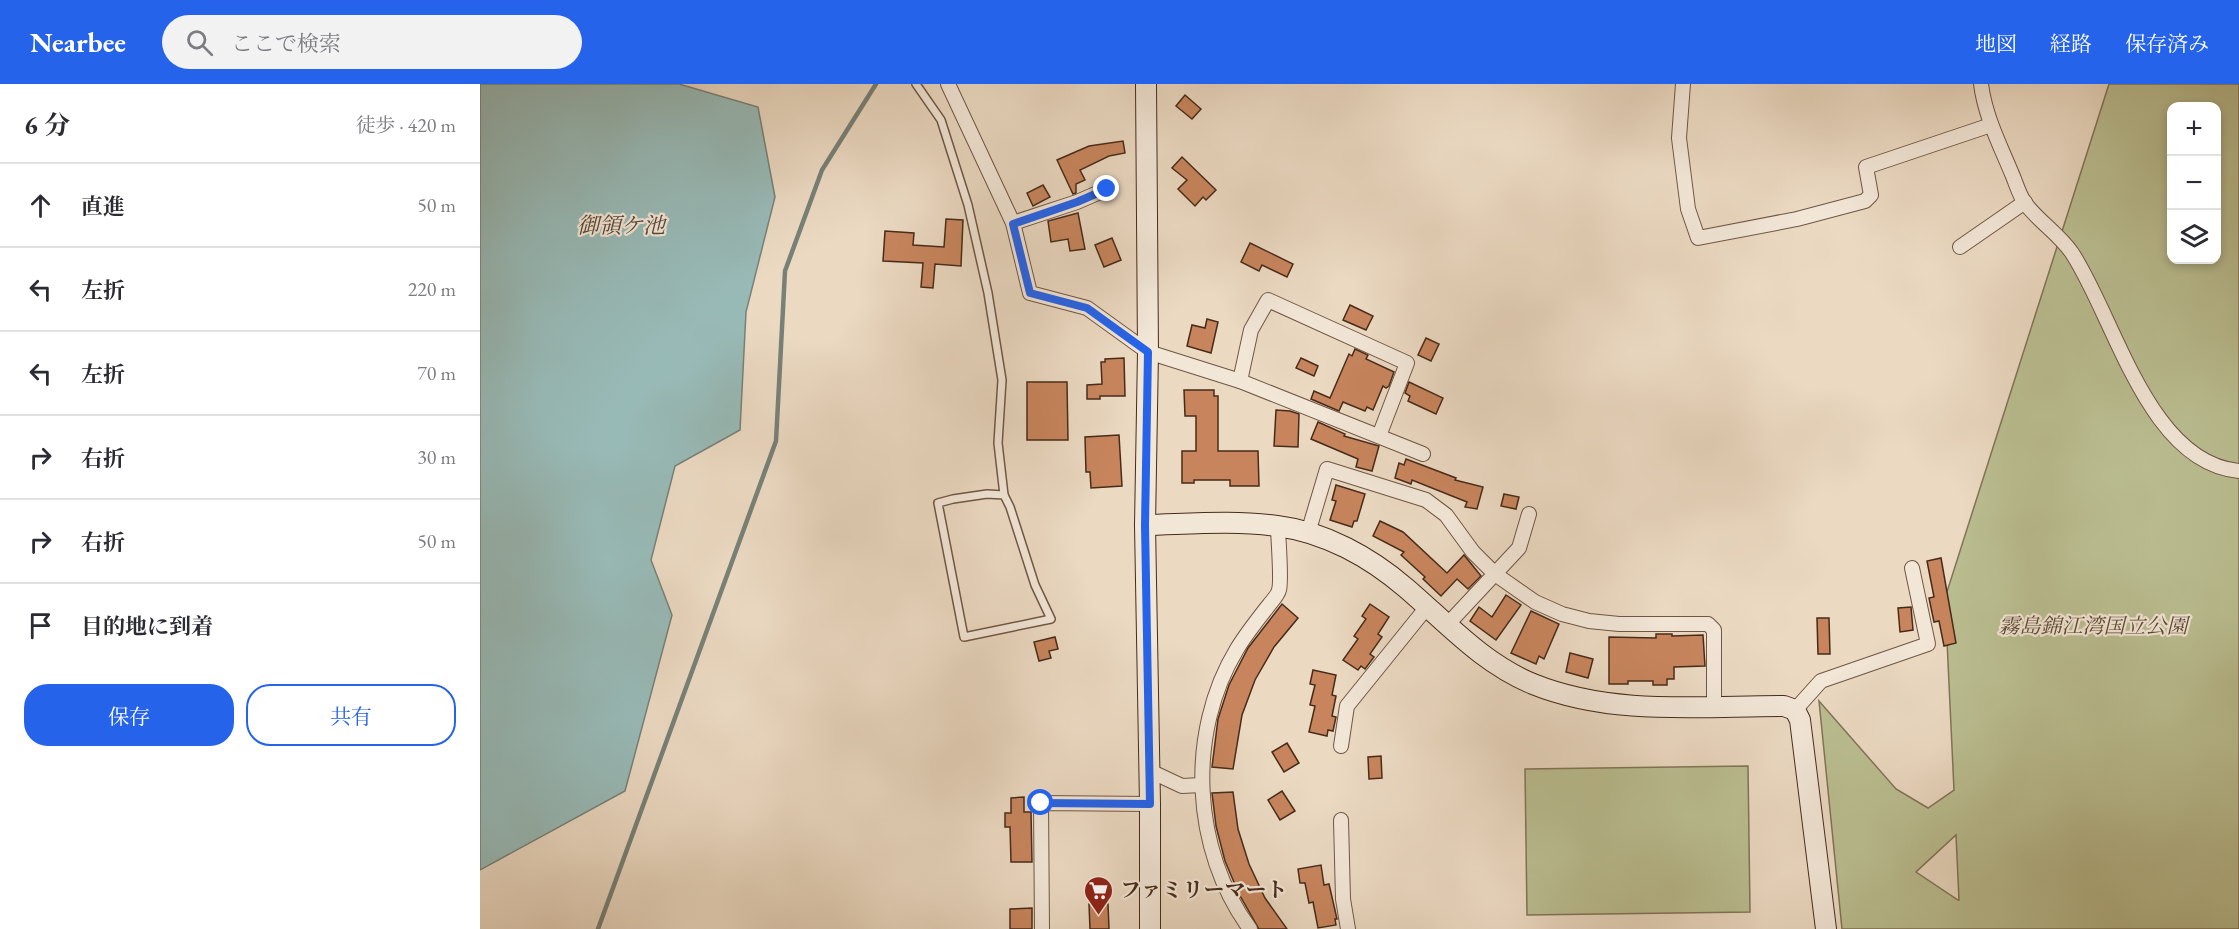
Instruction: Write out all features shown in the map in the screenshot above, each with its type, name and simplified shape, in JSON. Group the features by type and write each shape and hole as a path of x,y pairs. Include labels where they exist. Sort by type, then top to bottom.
{"street":[{"path":"948,84 1013,224 1030,293 1087,308 1148,352 1240,381 1423,454"},
{"path":"1146,84 1148,352 1145,525 1150,771 1150,929"},
{"path":"1683,84 1679,138 1688,209 1698,237 1797,219 1865,201 1871,195 1866,167 1991,124"},
{"path":"1981,84 1991,124 2025,202 2071,252 2140,389 2161,420 2199,459 2217,467 2239,471"},
{"path":"1013,224 1107,189"},
{"path":"1960,247 2025,202"},
{"path":"1240,381 1251,330 1268,300 1407,363 1379,436"},
{"path":"1308,533 1327,469 1426,500 1446,515 1473,552 1495,574 1535,602 1562,614 1589,621 1619,624 1708,624 1714,630 1714,706"},
{"path":"1446,625 1519,548 1529,514"},
{"path":"1145,525 1278,526 1332,541 1364,558 1406,588 1446,625 1500,668 1560,694 1620,706 1784,706 1795,710 1800,720 1826,929"},
{"path":"1250,929 1240,915 1217,866 1204,820 1201,785 1215,693 1237,649 1279,590 1278,526"},
{"path":"1795,710 1821,681 1928,644 1912,568"},
{"path":"1341,746 1347,706 1427,607"},
{"path":"1150,771 1182,786 1201,785"},
{"path":"1042,929 1041,803 1150,804"},
{"path":"1341,820 1343,899 1348,929"}],"lane":[{"path":"916,84 941,120 968,205 988,293 1002,380 998,443 1004,495 1035,585 1051,619 964,637 938,503 987,494 1004,495"}],"green space":[{"name":"霧島錦江湾国立公園","path":"2109,84 2239,84 2239,929 1842,929 1819,701 1896,789 1928,808 1954,790 1945,598","holes":["1956,835 1959,900 1916,872"]},
{"path":"1748,766 1750,912 1527,915 1525,769"}],"water":[{"name":"御領ケ池","path":"480,84 679,84 758,107 775,197 746,312 740,430 675,466 651,560 672,615 625,791 480,870"}],"building":[{"path":"1185,95 1201,109 1192,119 1176,106"},
{"path":"1123,141 1125,153 1109,156 1080,170 1085,180 1076,184 1076,193 1073,194 1057,160 1089,146"},
{"path":"1182,157 1216,190 1206,200 1203,197 1195,206 1178,189 1187,180 1172,168"},
{"path":"1043,185 1050,197 1033,206 1027,193"},
{"path":"1078,213 1085,249 1070,251 1068,239 1051,242 1048,221"},
{"path":"946,219 963,220 961,266 935,264 933,288 921,287 923,263 883,261 885,231 914,233 913,245 944,247"},
{"path":"1112,238 1121,260 1104,267 1095,245"},
{"path":"1250,243 1293,264 1287,277 1262,265 1259,271 1241,262"},
{"path":"1350,305 1373,316 1366,330 1343,320"},
{"path":"1207,319 1218,322 1211,353 1187,346 1192,325 1205,328"},
{"path":"1426,338 1439,344 1431,361 1418,355"},
{"path":"1355,349 1368,355 1366,359 1394,372 1389,386 1386,388 1383,386 1373,410 1367,407 1365,411 1343,402 1339,411 1311,399 1314,391 1330,398 1349,354 1352,356"},
{"path":"1124,358 1125,396 1100,396 1100,399 1087,399 1087,385 1102,384 1101,362 1105,362 1105,359"},
{"path":"1301,358 1318,366 1314,376 1296,368"},
{"path":"1027,382 1067,382 1068,440 1027,440"},
{"path":"1409,382 1443,398 1436,414 1408,401 1410,396 1405,393"},
{"path":"1184,390 1214,390 1214,396 1218,396 1218,451 1258,451 1259,486 1230,486 1230,480 1194,480 1194,483 1182,483 1182,451 1196,451 1196,416 1185,416"},
{"path":"1276,410 1299,414 1298,447 1274,446"},
{"path":"1318,422 1345,434 1344,436 1379,446 1372,471 1356,467 1358,459 1311,439"},
{"path":"1119,435 1122,486 1091,488 1090,472 1086,472 1085,437"},
{"path":"1406,459 1456,478 1455,480 1483,487 1477,509 1465,507 1467,502 1412,480 1411,484 1395,478 1399,463 1404,465"},
{"path":"1336,485 1365,494 1357,521 1354,521 1352,527 1330,520 1336,501 1332,500"},
{"path":"1504,494 1519,497 1516,509 1501,506"},
{"path":"1380,521 1403,532 1447,573 1464,555 1481,576 1468,589 1457,579 1441,596 1423,579 1425,577 1401,555 1404,552 1373,536"},
{"path":"1941,558 1956,643 1944,646 1939,621 1934,622 1929,598 1934,597 1927,561"},
{"path":"1506,595 1521,605 1496,640 1470,621 1479,607 1492,617"},
{"path":"1282,604 1298,618 1274,647 1255,680 1242,715 1233,769 1212,767 1218,719 1229,685 1248,648"},
{"path":"1370,604 1389,617 1378,634 1382,637 1370,654 1374,657 1365,669 1361,666 1358,670 1343,660 1358,639 1354,636 1366,619 1362,616"},
{"path":"1911,607 1913,630 1900,632 1898,608"},
{"path":"1531,611 1559,624 1544,659 1539,656 1536,664 1511,653"},
{"path":"1817,618 1829,618 1830,654 1818,654"},
{"path":"1656,634 1703,635 1705,666 1674,667 1674,679 1667,679 1667,685 1653,685 1653,681 1609,684 1609,637 1656,638"},
{"path":"1055,637 1058,649 1049,651 1051,658 1039,661 1034,642"},
{"path":"1570,653 1593,659 1588,678 1566,672"},
{"path":"1313,670 1336,675 1332,695 1336,696 1332,716 1336,717 1333,731 1328,730 1327,736 1309,732 1315,706 1310,705 1315,685 1310,684"},
{"path":"1287,743 1299,763 1284,772 1272,752"},
{"path":"1381,756 1382,778 1369,779 1368,757"},
{"path":"1282,791 1295,811 1280,820 1268,800"},
{"path":"1233,792 1238,829 1249,864 1265,898 1287,929 1259,929 1239,894 1225,861 1216,826 1212,793"},
{"path":"1024,797 1024,812 1031,812 1032,862 1011,862 1010,827 1005,827 1005,813 1011,813 1011,798"},
{"path":"1321,865 1324,885 1329,884 1337,919 1335,919 1336,925 1318,928 1313,902 1309,903 1305,883 1300,883 1298,869"},
{"name":"ファミリーマート","path":"1089,904 1108,904 1109,929 1090,929"},
{"path":"1032,908 1032,929 1010,929 1010,909"}],"waterway":[{"path":"598,929 776,441 785,271 822,170 876,84"}],"place":[{"name":"ファミリーマート","path":"1099,916"}],"route":[{"path":"1041,803 1150,804 1145,525 1148,352 1087,308 1030,293 1013,224 1107,189"}]}
